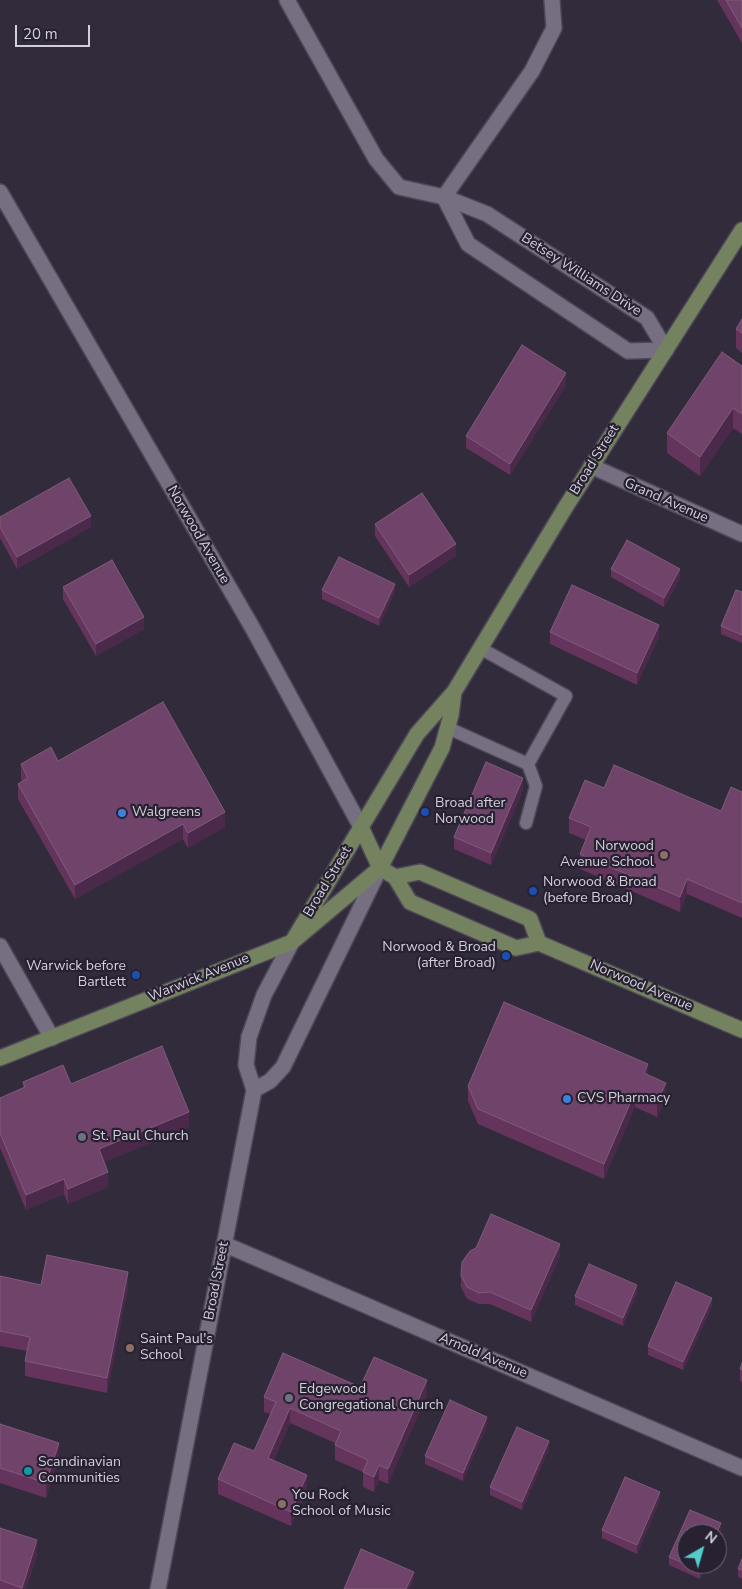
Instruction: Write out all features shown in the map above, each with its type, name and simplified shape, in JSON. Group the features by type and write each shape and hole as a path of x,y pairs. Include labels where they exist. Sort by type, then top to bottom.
{"main road":[{"name":"Broad Street","path":"292,942 417,734 454,692 591,466 742,230"},
{"name":"Broad Street","path":"380,868 442,748 448,728 454,692"},
{"name":"Norwood Avenue","path":"362,827 380,868"},
{"path":"380,868 395,877 410,902 516,948 539,942 530,919 420,872 395,877"},
{"name":"Warwick Avenue","path":"0,1058 292,942 380,868"},
{"name":"Norwood Avenue","path":"539,942 742,1030"}],"street":[{"name":"Betsey Williams Drive","path":"287,0 376,160 399,187 444,198 487,214 647,318 666,350"},
{"path":"552,0 554,28 532,71 444,198 468,244 628,351 666,350"},
{"name":"Norwood Avenue","path":"0,192 252,627 362,827"},
{"name":"Grand Avenue","path":"591,466 742,534"},
{"name":"Broad Street","path":"254,1090 270,1081 283,1067 380,868"},
{"name":"Broad Street","path":"162,1588 224,1244 254,1090 246,1065 249,1037 264,995 292,942"},
{"path":"0,946 52,1038"},
{"name":"Arnold Avenue","path":"224,1244 742,1468"}],"lane":[{"path":"480,648 566,696 528,764"},
{"path":"448,728 528,764 536,786 526,823"}],"building":[{"path":"726,0 742,0 742,28"},
{"path":"742,319 742,333 736,329"},
{"path":"522,345 566,373 510,464 466,436"},
{"path":"722,352 742,366 742,414 733,408 700,457 667,433"},
{"path":"69,478 91,516 17,557 0,527 0,517"},
{"path":"422,493 456,544 409,575 375,524"},
{"path":"627,540 680,569 664,598 611,569"},
{"path":"339,557 395,584 379,618 322,590"},
{"path":"112,560 144,617 96,644 63,587"},
{"path":"572,585 659,625 637,673 550,632"},
{"path":"736,590 742,592 742,635 721,626"},
{"name":"Walgreens","path":"163,702 225,812 188,833 183,824 75,885 18,784 28,778 21,764 51,747 58,761"},
{"path":"486,762 523,778 491,853 454,837"},
{"name":"Norwood Avenue School","path":"614,765 721,811 731,787 742,792 742,903 687,879 680,897 580,854 591,827 569,818 585,780 604,788"},
{"name":"CVS Pharmacy","path":"504,1002 648,1064 644,1073 666,1083 657,1102 635,1092 604,1164 478,1109 468,1086"},
{"name":"St. Paul Church","path":"162,1046 189,1112 99,1149 108,1172 68,1189 64,1179 26,1195 0,1133 0,1098 25,1087 23,1082 63,1065 71,1084"},
{"path":"491,1214 560,1244 531,1310 490,1292 479,1293 467,1287 461,1275 462,1262 470,1251 476,1248"},
{"path":"47,1255 128,1272 107,1378 25,1361 30,1337 0,1331 0,1276 41,1285"},
{"path":"589,1264 637,1285 623,1318 575,1296"},
{"path":"676,1282 712,1298 683,1362 648,1346"},
{"path":"283,1353 360,1387 374,1357 427,1380 388,1469 379,1465 374,1477 363,1472 368,1460 335,1445 341,1431 290,1408 268,1458 307,1475 291,1512 218,1479 234,1443 254,1451 276,1402 264,1397"},
{"path":"450,1400 487,1417 463,1473 425,1456"},
{"name":"Scandinavian Communities","path":"0,1424 59,1443 46,1483 0,1468"},
{"path":"517,1427 549,1441 522,1502 490,1487"},
{"path":"625,1477 660,1492 637,1545 602,1530"},
{"path":"690,1510 721,1523 721,1524 684,1524"},
{"path":"0,1528 37,1540 22,1588 0,1580"},
{"path":"677,1539 677,1560 669,1557"},
{"path":"361,1549 414,1572 406,1589 344,1589"},
{"path":"742,1559 742,1570 738,1569"}],"place":[{"name":"Broad after Norwood","path":"425,812"},
{"name":"Walgreens","path":"122,813"},
{"name":"Norwood Avenue School","path":"664,855"},
{"name":"Norwood & Broad (before Broad)","path":"533,891"},
{"name":"Norwood & Broad (after Broad)","path":"506,956"},
{"name":"Warwick before Bartlett","path":"136,975"},
{"name":"CVS Pharmacy","path":"567,1099"},
{"name":"St. Paul Church","path":"82,1137"},
{"name":"Saint Paul's School","path":"130,1348"},
{"name":"Edgewood Congregational Church","path":"289,1398"},
{"name":"Scandinavian Communities","path":"28,1471"},
{"name":"You Rock School of Music","path":"282,1504"}]}
